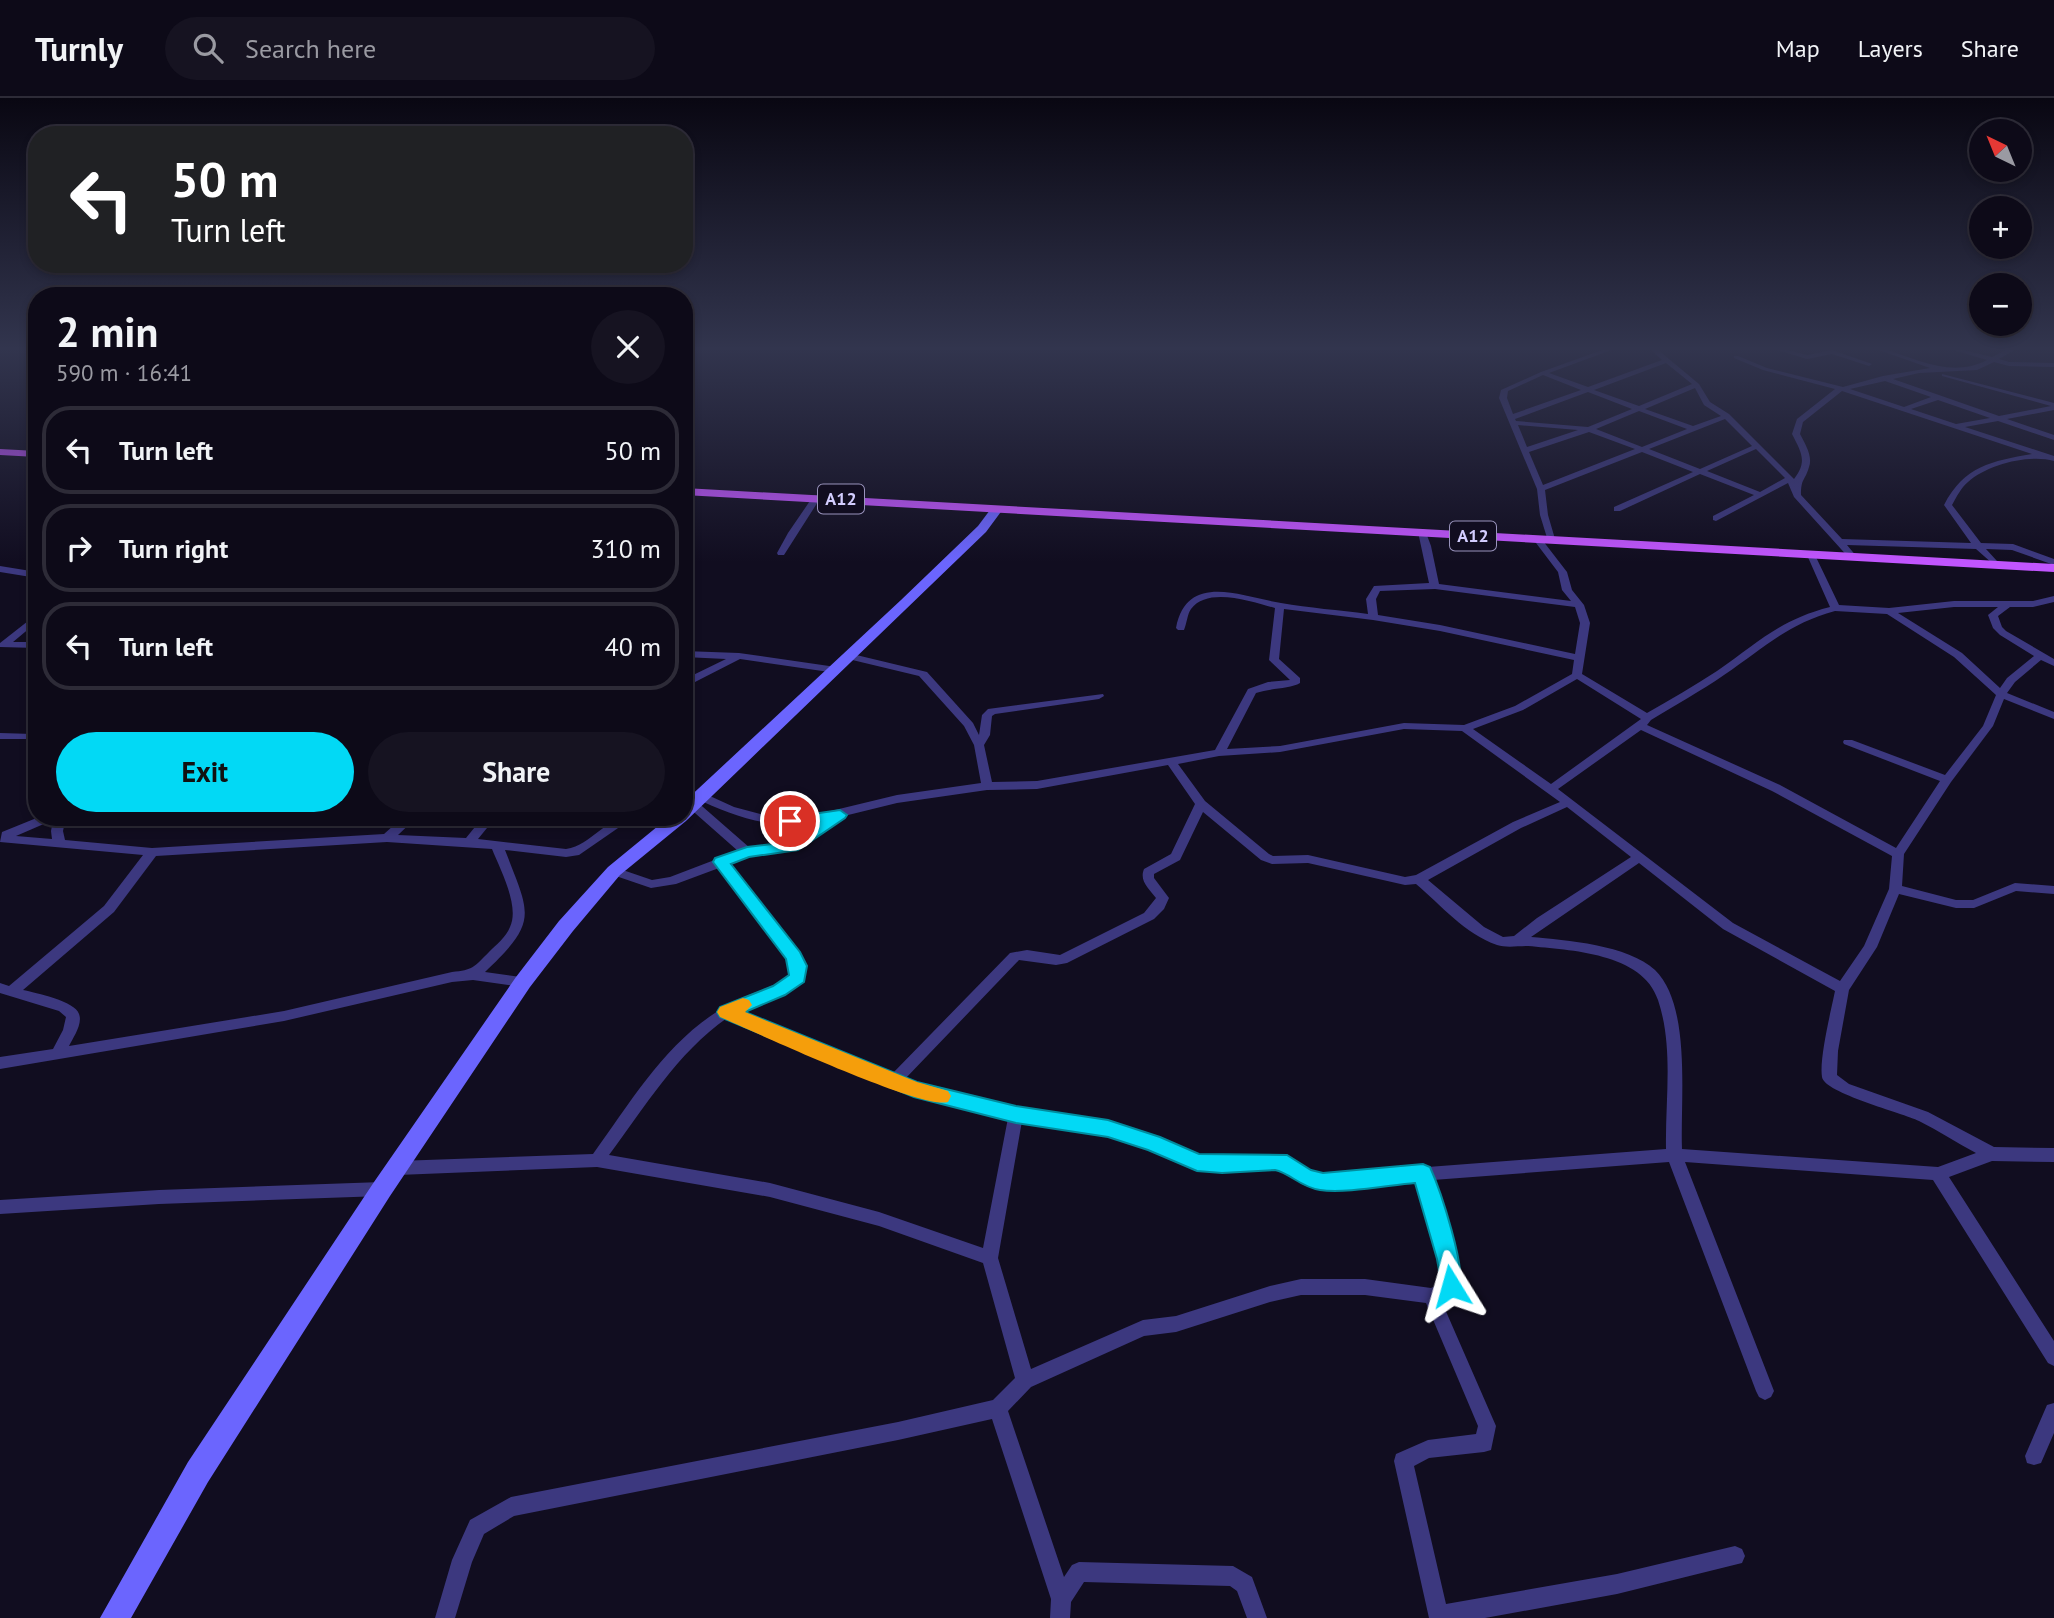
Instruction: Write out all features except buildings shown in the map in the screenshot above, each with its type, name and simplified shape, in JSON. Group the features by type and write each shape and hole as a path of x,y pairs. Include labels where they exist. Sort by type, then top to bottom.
{"main road":[{"path":"0,452 28,454"},
{"name":"A12","path":"693,491 2054,568"},
{"name":"A12","path":"1950,562 2054,562"}],"street":[{"path":"1551,539 1544,515 1541,489 1514,420 1589,429 1759,494"},
{"path":"1524,451 1613,420"},
{"path":"1670,420 1691,428"},
{"path":"1541,489 1713,420"},
{"path":"1731,420 1790,479 1797,495 1853,557"},
{"path":"1797,495 1797,480 1806,471 1808,463 1796,434 1801,420"},
{"path":"1935,420 2054,459"},
{"path":"1955,427 1990,420"},
{"path":"2005,420 2054,438"},
{"path":"1617,509 1757,446"},
{"path":"1993,561 1977,548 1948,505 1954,490 1987,464 2040,455"},
{"path":"1716,518 1790,479"},
{"path":"781,553 817,497"},
{"path":"693,803 982,529 997,509"},
{"path":"1422,532 1428,546 1429,571 1435,586"},
{"path":"1972,537 2013,547 2054,562"},
{"path":"1536,539 1562,572 1567,590 1579,605 1586,629 1577,675"},
{"path":"1840,542 2013,547"},
{"path":"1811,555 1835,608"},
{"path":"0,569 28,574"},
{"path":"1373,617 1371,599 1377,588 1435,586 1579,605"},
{"path":"1181,628 1185,611 1199,598 1210,595 1453,630 1580,658"},
{"path":"1551,789 1644,722 1718,675 1779,627 1805,614 1835,608 1889,611 1973,603 2033,604 2054,599"},
{"path":"2008,605 1993,615 1998,628 2054,663"},
{"path":"1219,753 1252,691 1268,685 1295,683 1296,680 1274,660 1280,607"},
{"path":"1889,611 1958,655 2001,694 2054,716"},
{"path":"28,624 3,645 28,645"},
{"path":"693,654 739,656 836,670"},
{"path":"693,679 739,656"},
{"path":"848,656 923,674 969,725 979,745 988,786"},
{"path":"1992,1154 1923,1116 1844,1088 1829,1078 1830,1051 1842,989 1870,947 1895,889 1898,854 1947,780 1988,726 2001,694 2011,680 2040,656"},
{"path":"1577,675 1644,722 1776,788 1898,854"},
{"path":"693,811 730,810 771,821 810,820 840,815 878,803 988,786 1037,785 1219,753 1280,749 1404,726 1465,728 1519,708 1577,675"},
{"path":"979,745 985,735 987,715 992,711 1098,696"},
{"path":"1465,728 1551,789 1728,926 1842,989"},
{"path":"0,736 28,737"},
{"path":"1848,742 1947,780"},
{"path":"1170,761 1201,804 1259,854 1272,860 1308,859 1405,881 1419,879 1517,825 1567,803"},
{"path":"894,1081 1015,956 1023,953 1053,962 1062,960 1149,916 1163,898 1148,879 1148,872 1176,857 1201,804"},
{"path":"614,871 651,884 671,881 747,852 792,846 840,815"},
{"path":"693,817 747,852"},
{"path":"0,837 28,826"},
{"path":"58,826 59,843"},
{"path":"387,838 401,826"},
{"path":"469,842 482,826"},
{"path":"0,837 152,852 387,838 469,842 566,853 579,851 615,826"},
{"path":"115,1618 198,1472 382,1189 523,982 566,926 614,871 666,826"},
{"path":"473,975 510,941 521,924 521,909 497,846"},
{"path":"6,989 108,909 152,852"},
{"path":"1518,940 1639,857"},
{"path":"597,1160 680,1050 708,1023 726,1012 779,990 798,978 798,966 794,956 721,862"},
{"path":"1419,879 1482,932 1502,942 1518,940 1591,950 1619,958 1647,971 1660,987 1673,1033 1674,1155 1765,1391"},
{"path":"1895,889 1956,904 1974,904 2015,887 2054,890"},
{"path":"0,1063 284,1016 380,992 473,975 523,982"},
{"path":"6,989 64,1007 73,1015 70,1030 57,1055"},
{"path":"726,1012 914,1089 1016,1115 1108,1129 1153,1143 1197,1162 1287,1163 1305,1177 1323,1182 1674,1155 1938,1174 1992,1154 2054,1155"},
{"path":"1016,1115 990,1258 1025,1381"},
{"path":"398,1168 597,1160 770,1190 879,1219 990,1258"},
{"path":"445,1618 463,1560 477,1527 511,1507 898,1431 998,1408 1025,1381 1143,1328 1176,1324 1291,1289 1365,1287 1430,1296 1445,1290 1452,1280 1423,1173"},
{"path":"1938,1174 2054,1357"},
{"path":"0,1208 159,1197 382,1189"},
{"path":"1430,1296 1487,1426 1483,1443 1428,1449 1403,1461 1439,1617 1617,1584 1735,1556"},
{"path":"998,1408 1060,1608"},
{"path":"2034,1456 2054,1412"},
{"path":"1060,1608 1079,1572 1233,1576 1245,1584 1256,1618"}],"slow traffic":[{"path":"743,1005 726,1012 914,1089 941,1096"}],"route":[{"path":"790,821 840,815 792,846 747,852 721,862 794,956 798,966 798,978 779,990 726,1012 914,1089 1016,1115 1108,1129 1153,1143 1197,1162 1248,1164 1275,1161 1287,1163 1305,1177 1323,1182 1423,1173 1448,1259 1451,1286"}]}
